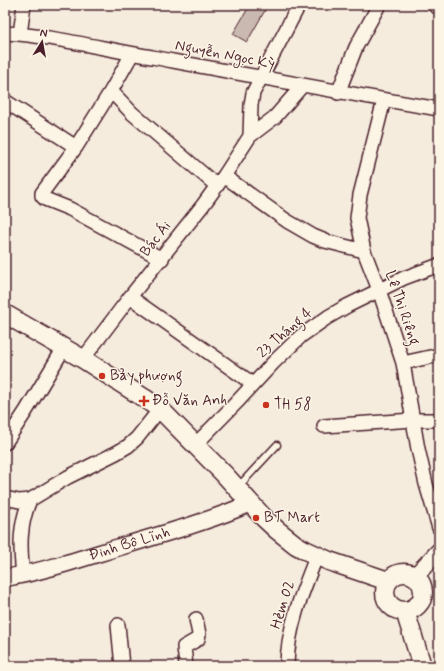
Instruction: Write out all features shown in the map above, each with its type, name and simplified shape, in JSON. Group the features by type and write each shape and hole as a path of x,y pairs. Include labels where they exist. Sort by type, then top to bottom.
{"main road":[{"path":"5,314 83,359 160,409 264,518 287,538 316,556 388,581"},
{"path":"402,572 415,576 422,583 423,595 418,605 414,609 405,611 397,610 388,603 384,592 388,581 392,577 402,572"},
{"path":"405,611 422,666"}],"street":[{"path":"20,34 24,5"},
{"path":"250,136 253,93 299,5"},
{"path":"338,92 356,47 379,5"},
{"path":"434,5 439,8"},
{"name":"Nguyễn Ngọc Kỳ","path":"5,33 20,34 261,77 302,86 439,109"},
{"path":"132,54 76,147 42,193 42,196 45,199 70,209 162,259"},
{"name":"Bác Ái","path":"83,359 130,297 162,259 220,181 250,136 275,117 302,86"},
{"path":"111,91 132,113 220,181 313,236 325,241 364,251"},
{"name":"Lê Thị Riêng","path":"384,100 358,206 358,218 364,251 379,290 403,362 426,484 439,528"},
{"path":"5,101 76,147"},
{"name":"23 Tháng 4","path":"195,445 301,336 328,317 379,290 404,278 439,265"},
{"path":"130,297 253,384"},
{"path":"5,442 64,348"},
{"path":"403,362 439,355"},
{"path":"5,498 19,501 30,500 68,477 116,453 128,446 146,428 160,409"},
{"path":"324,426 413,420 439,420"},
{"path":"24,575 21,556 21,535 25,512 30,500"},
{"name":"Đinh Bộ Lĩnh","path":"5,578 24,575 178,530 212,519 251,503"},
{"path":"415,576 439,551"},
{"name":"Hẻm 02","path":"287,666 288,643 291,628 316,556"},
{"path":"186,666 184,647 198,639 199,634 196,619"},
{"path":"118,625 122,666"}],"lane":[{"path":"237,488 277,445"}],"building":[{"path":"250,5 268,5 247,42 233,34"},
{"path":"361,5 371,5 369,9"}],"place":[{"name":"Bảy phượng","path":"102,376"},
{"name":"Đỗ Văn Anh","path":"144,401"},
{"name":"TH 58","path":"266,405"},
{"name":"BT Mart","path":"256,518"}]}
